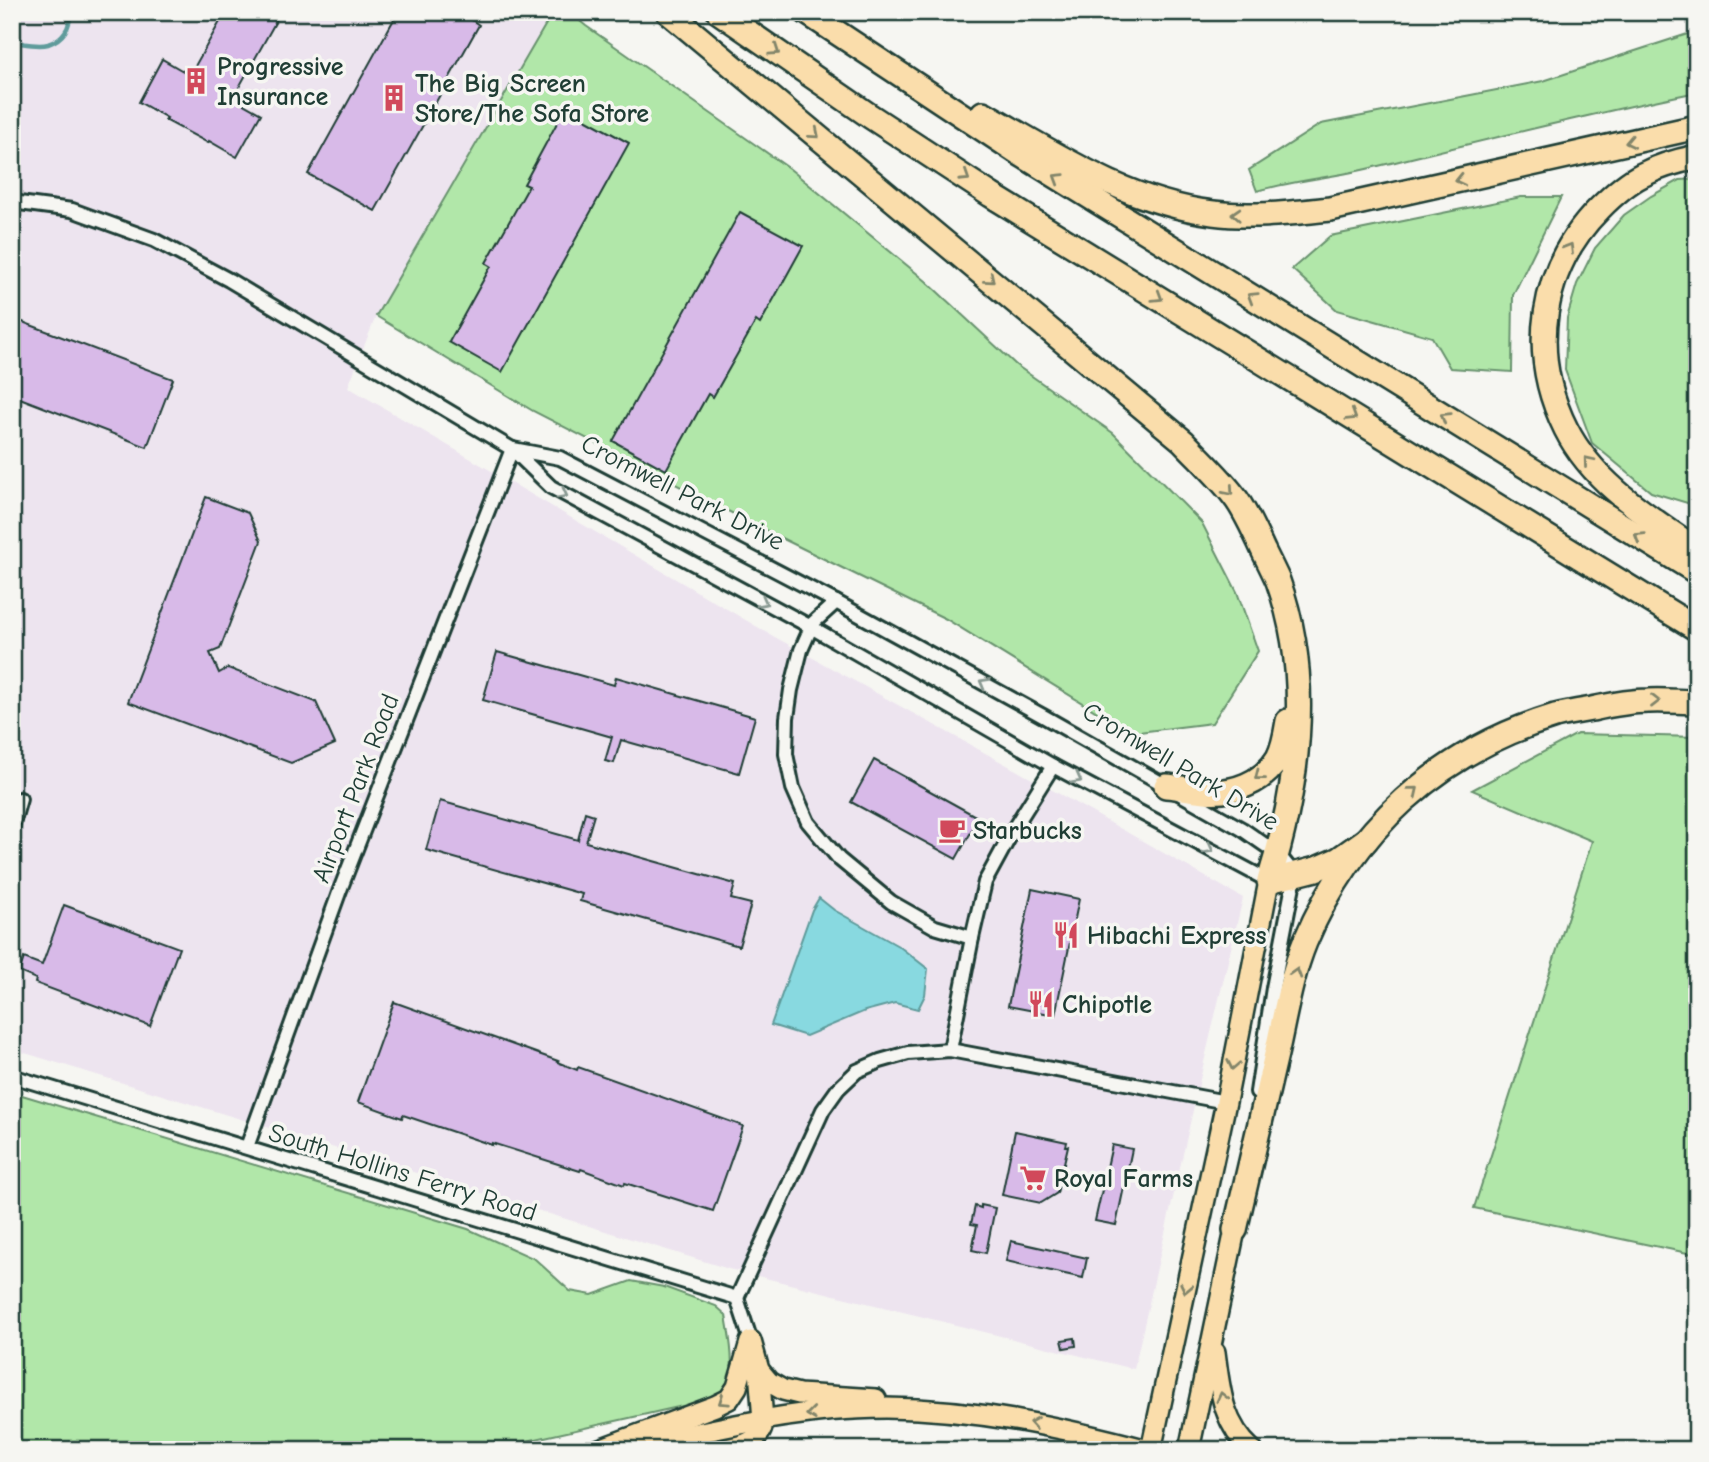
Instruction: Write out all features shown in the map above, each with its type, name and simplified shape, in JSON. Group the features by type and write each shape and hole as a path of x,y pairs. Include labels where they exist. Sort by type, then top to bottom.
{"highway":[{"path":"668,12 1184,441 1237,500 1278,581 1291,626 1297,669 1300,715 1297,749 1278,854 1269,881"},
{"path":"719,12 870,116 992,195 1697,629"},
{"path":"807,12 1099,179 1160,202 1213,213 1252,215 1330,209 1697,127"},
{"path":"807,12 1019,153 1697,572"},
{"path":"1697,157 1670,163 1639,176 1611,197 1586,222 1565,254 1552,285 1544,317 1544,348 1548,378 1556,404 1566,430 1584,457 1632,505 1697,550"},
{"path":"1166,786 1207,792 1222,791 1240,788 1266,771 1278,758 1285,740 1297,669"},
{"path":"1235,1230 1304,944 1342,872 1366,840 1400,803 1433,776 1471,751 1514,731 1557,716 1613,705 1648,701 1697,702"},
{"path":"1269,881 1316,869 1339,859 1366,840"}],"main road":[{"path":"759,1370 769,1382 783,1390 800,1394 883,1399 953,1412 1038,1423 1150,1450 1226,1102 1269,881"},
{"path":"1189,1450 1235,1230"},
{"path":"1213,1336 1222,1401 1234,1429 1252,1450"},
{"path":"722,1450 752,1441 763,1427 759,1370 751,1341"},
{"path":"597,1450 729,1399 737,1387 751,1341"},
{"path":"619,1450 763,1420 817,1413 885,1408 953,1412"}],"street":[{"name":"Cromwell Park Drive","path":"12,202 72,210 154,240 229,280 512,449 551,487 811,627 1053,766 1269,881"},
{"name":"Cromwell Park Drive","path":"512,449 560,458 836,603 1043,716 1242,830 1278,854 1295,875"},
{"name":"Airport Park Road","path":"247,1147 340,890 512,449"},
{"path":"836,603 813,623 801,650 791,690 786,754 793,788 808,822 839,859 891,902 936,927 972,938"},
{"path":"950,1050 985,882 1053,766"},
{"path":"12,827 20,799"},
{"path":"1235,1230 1273,988 1295,875"},
{"path":"751,1341 737,1298 815,1124 838,1089 857,1071 908,1053 950,1050 1226,1102"},
{"name":"South Hollins Ferry Road","path":"12,1076 737,1298"}],"shaded area":[{"path":"12,12 553,12 376,316 348,387 773,636 1243,898 1134,1369 729,1269 12,1049"}],"green space":[{"path":"553,12 569,12 790,169 926,281 1016,365 1113,433 1202,523 1237,592 1258,651 1212,723 1131,733 946,619 533,411 376,316"},
{"path":"1697,31 1697,92 1362,170 1257,191 1249,170 1321,124 1543,81"},
{"path":"1697,179 1697,506 1651,492 1592,443 1565,370 1567,318 1577,284 1595,248 1624,215 1651,196 1680,180"},
{"path":"1521,197 1561,197 1513,295 1512,372 1450,368 1432,337 1337,310 1292,269 1330,236"},
{"path":"1577,734 1697,737 1697,1255 1474,1208 1592,841 1472,790"},
{"path":"12,1092 468,1229 535,1259 570,1291 592,1295 631,1281 664,1287 716,1306 726,1315 732,1356 730,1377 720,1393 705,1401 487,1450 12,1450"}],"water":[{"path":"819,898 834,910 900,947 928,969 925,995 918,1009 895,1003 865,1011 806,1036 771,1025 812,910"}],"building":[{"name":"Progressive Insurance","path":"207,12 281,12 233,98 261,114 237,157 165,120 167,118 139,102 162,59 190,75 221,20"},
{"name":"The Big Screen Store/The Sofa Store","path":"398,12 465,12 479,25 375,211 308,174"},
{"path":"565,108 629,143 502,372 449,342 491,266 486,263 529,186 524,184"},
{"path":"740,212 803,246 760,324 756,321 713,397 708,394 666,470 613,441"},
{"path":"12,318 173,379 147,447 12,395"},
{"path":"206,497 248,513 261,541 220,649 210,653 219,673 228,668 316,702 335,744 291,763 128,702"},
{"path":"497,652 614,685 616,677 755,717 739,773 621,740 614,763 605,761 612,737 483,700"},
{"path":"874,760 979,818 956,859 851,802"},
{"path":"440,801 578,840 585,812 594,815 586,842 735,884 731,899 751,904 739,946 580,901 582,894 426,850"},
{"path":"1032,889 1079,899 1055,1015 1008,1006"},
{"path":"64,905 179,948 150,1026 35,983 36,979 19,972 24,958 42,965"},
{"path":"394,1002 577,1070 578,1067 743,1126 713,1211 625,1183 624,1185 581,1169 580,1171 492,1145 403,1115 402,1118 358,1102"},
{"name":"Royal Farms","path":"1015,1131 1067,1142 1057,1193 1041,1203 1002,1195"},
{"name":"Royal Farms","path":"1112,1145 1132,1149 1116,1225 1095,1221"},
{"path":"981,1205 995,1208 986,1253 972,1250 977,1225 971,1224 975,1206 981,1208"},
{"name":"Royal Farms","path":"1011,1241 1087,1258 1083,1278 1006,1261"},
{"path":"1075,1338 1076,1346 1064,1348 1062,1340"}],"waterway":[{"path":"12,42 40,45 53,42 65,32 70,12"}],"place":[{"name":"Progressive Insurance","path":"196,81"},
{"name":"The Big Screen Store/The Sofa Store","path":"394,98"},
{"name":"Starbucks","path":"952,830"},
{"name":"Hibachi Express","path":"1066,935"},
{"name":"Chipotle","path":"1041,1004"},
{"name":"Royal Farms","path":"1033,1178"}]}
